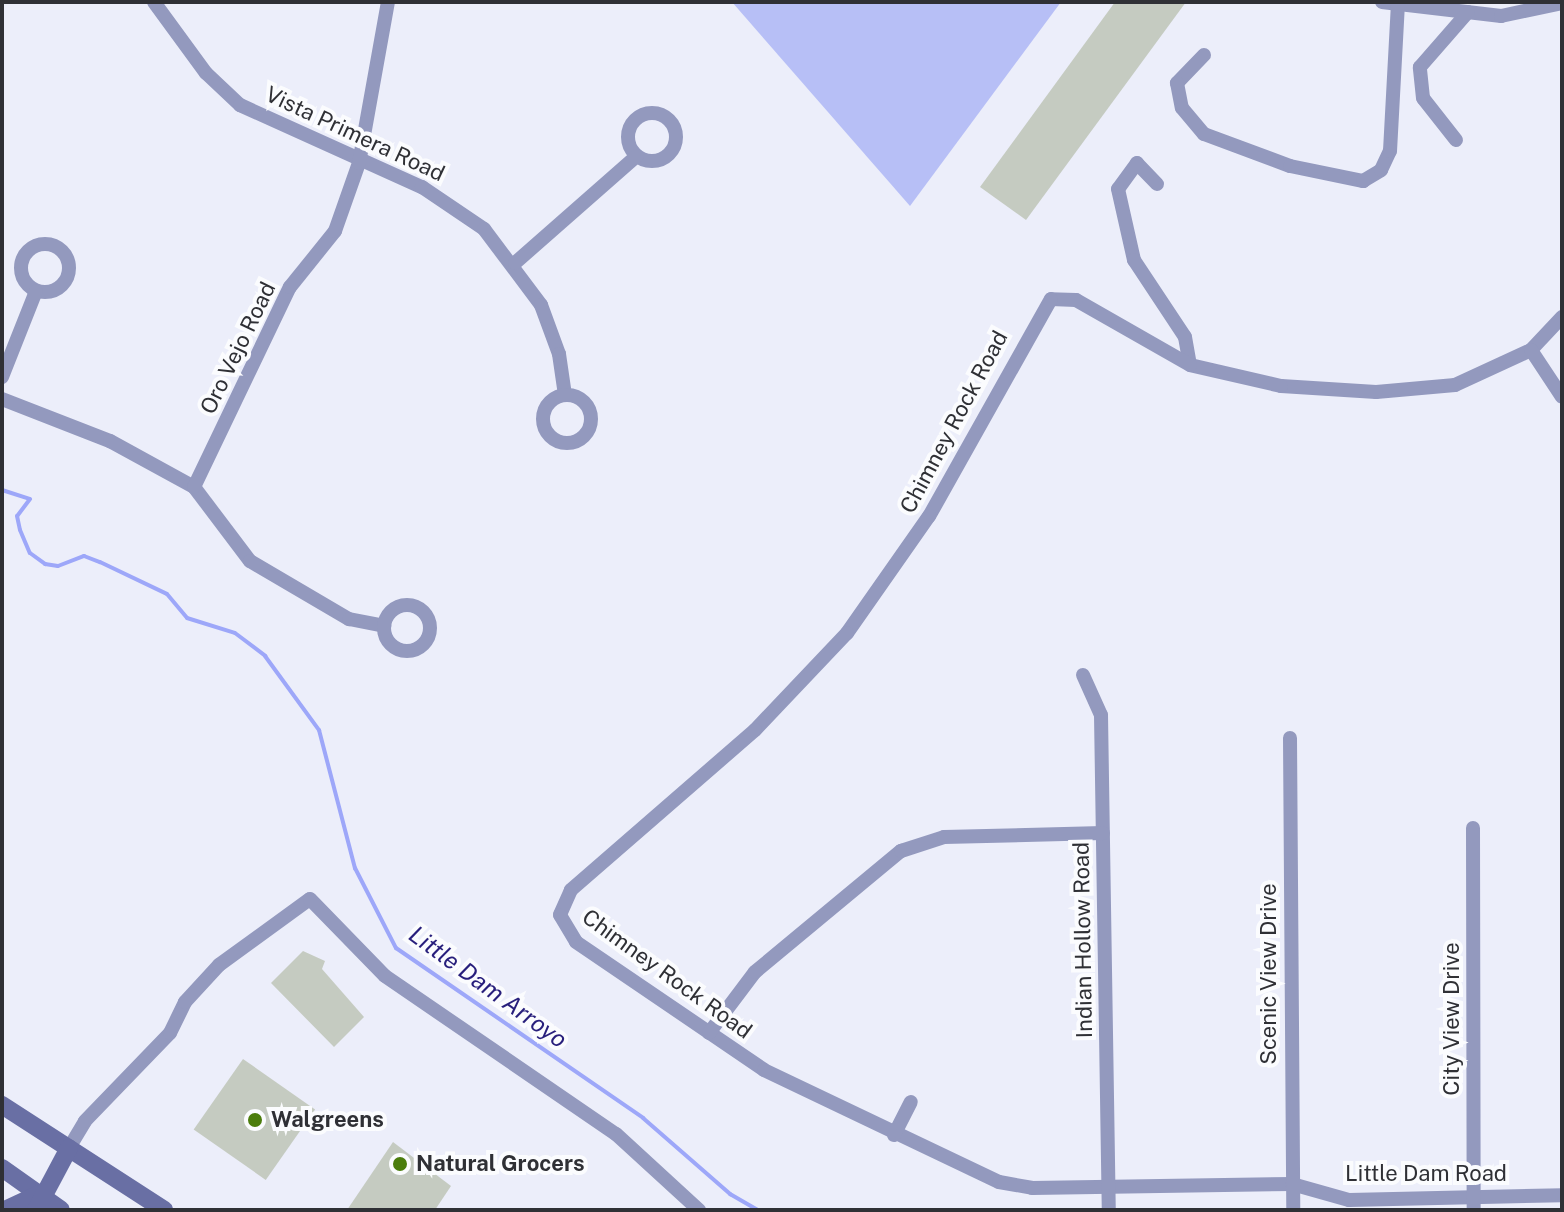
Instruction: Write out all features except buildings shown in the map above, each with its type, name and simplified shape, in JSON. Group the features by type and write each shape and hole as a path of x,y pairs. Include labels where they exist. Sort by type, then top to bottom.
{"main road":[{"path":"2,1105 164,1210"},
{"path":"5,1210 38,1202 69,1148"},
{"path":"2,1168 38,1202 61,1210"}],"street":[{"name":"Vista Primera Road","path":"154,2 206,73 240,105 448,202 515,263 551,329 565,395"},
{"name":"Oro Vejo Road","path":"194,487 290,287 335,231 359,163 388,2"},
{"path":"1204,55 1177,83 1182,108 1204,134 1290,166 1363,181 1381,170 1390,151 1390,3 1468,12 1562,3"},
{"path":"1456,140 1423,98 1420,67 1468,12"},
{"path":"515,263 637,156"},
{"path":"1157,184 1137,163 1118,189 1134,260 1188,343 1190,365 1281,386 1376,392 1455,385 1531,350 1562,317"},
{"path":"2,377 36,291"},
{"name":"Chimney Rock Road","path":"1190,365 1076,300 1057,296 1038,314 929,516 853,626 769,717 563,899 561,922 571,937 772,1074 894,1135 999,1182 1109,1187 1292,1184"},
{"path":"1531,350 1562,397"},
{"path":"2,399 110,441 194,487 250,561 349,619 384,626"},
{"name":"Indian Hollow Road","path":"1083,675 1101,707 1109,1210"},
{"name":"Scenic View Drive","path":"1290,738 1293,1210"},
{"name":"City View Drive","path":"1473,828 1474,1205"},
{"path":"709,1033 755,972 901,851 944,837 1103,833"},
{"path":"69,1148 170,1033 185,1002 219,965 310,899 385,976 616,1134 699,1210"},
{"path":"894,1135 911,1102"},
{"name":"Little Dam Road","path":"1292,1184 1349,1200 1474,1205 1562,1195"}],"shaded area":[{"path":"732,2 1061,2 910,206"}],"waterway":[{"name":"Little Dam Arroyo","path":"2,490 30,499 17,516 20,530 30,553 45,564 58,566 84,556 100,562 167,594 187,618 235,633 265,656 319,730 355,868 396,948 643,1118 730,1194 758,1210"}],"place":[{"name":"Walgreens","path":"255,1120"},
{"name":"Natural Grocers","path":"400,1164"}]}
